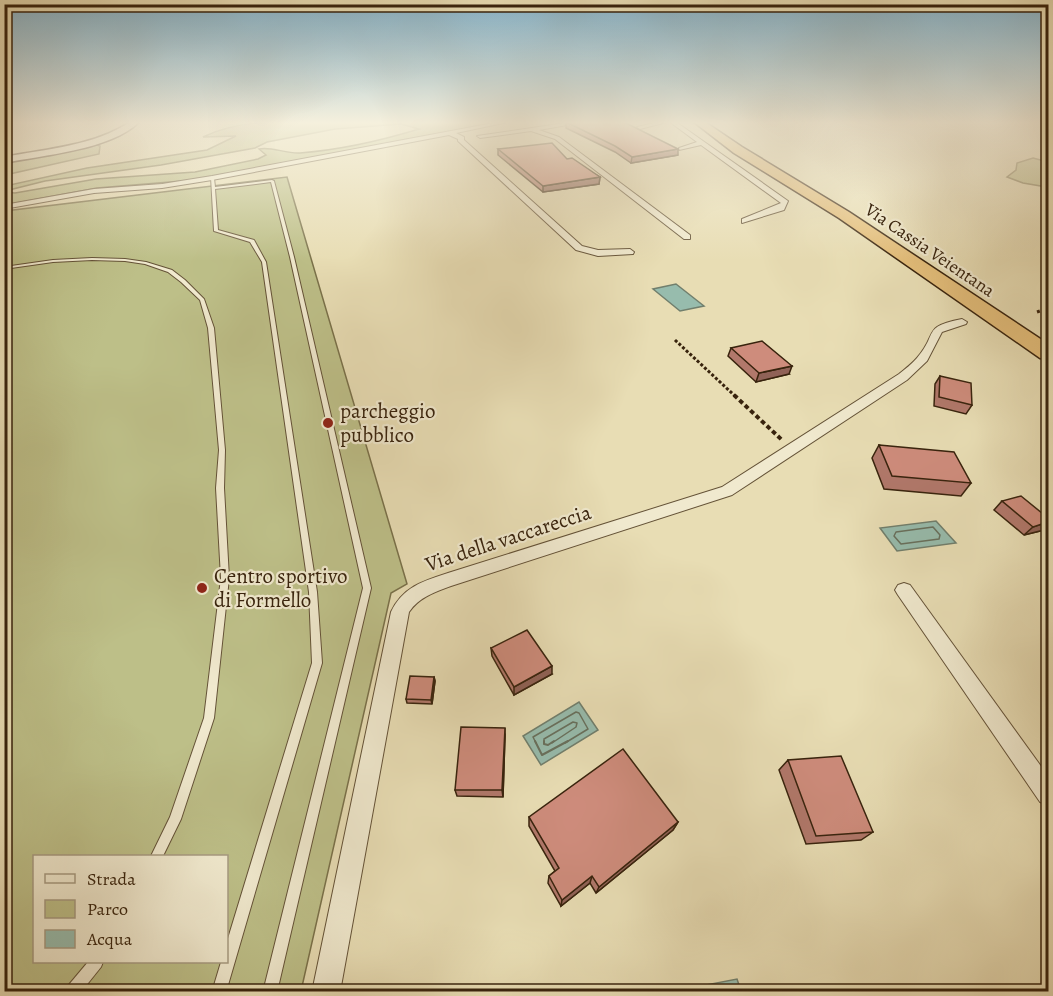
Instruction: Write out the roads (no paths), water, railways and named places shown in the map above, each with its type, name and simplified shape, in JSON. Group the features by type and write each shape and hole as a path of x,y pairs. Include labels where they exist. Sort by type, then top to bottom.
{"highway":[{"name":"Via Cassia Veientana","path":"768,168 844,215 1048,353"},
{"name":"Via Cassia Veientana","path":"780,168 856,214 1048,339"}],"street":[{"path":"4,207 107,189 212,183 281,168"},
{"path":"491,168 579,248 598,253 630,252"},
{"path":"597,168 687,237"},
{"path":"737,168 785,203 781,208 745,221"},
{"name":"Via della vaccareccia","path":"326,992 400,612 405,601 418,591 448,580 727,491 911,371 923,359 938,330 947,325 962,322"},
{"path":"904,590 1048,794"}],"lane":[{"path":"228,962 317,663 313,592 264,262 252,241 216,231 212,183 272,181 292,257 367,588 270,992"},
{"path":"4,268 53,261 92,259 146,263 170,271 183,280 202,300 211,328 222,450 220,488 225,578 208,718 175,819 157,855"},
{"path":"72,992 95,963"},
{"path":"219,992 228,963"}],"water":[{"path":"676,284 704,306 680,311 653,289"},
{"path":"936,521 956,543 897,551 880,528"},
{"path":"579,702 598,730 541,765 523,736"},
{"path":"737,979 741,991 675,991"}],"place":[{"name":"parcheggio pubblico","path":"328,423"},
{"name":"Centro sportivo di Formello","path":"202,588"}]}
